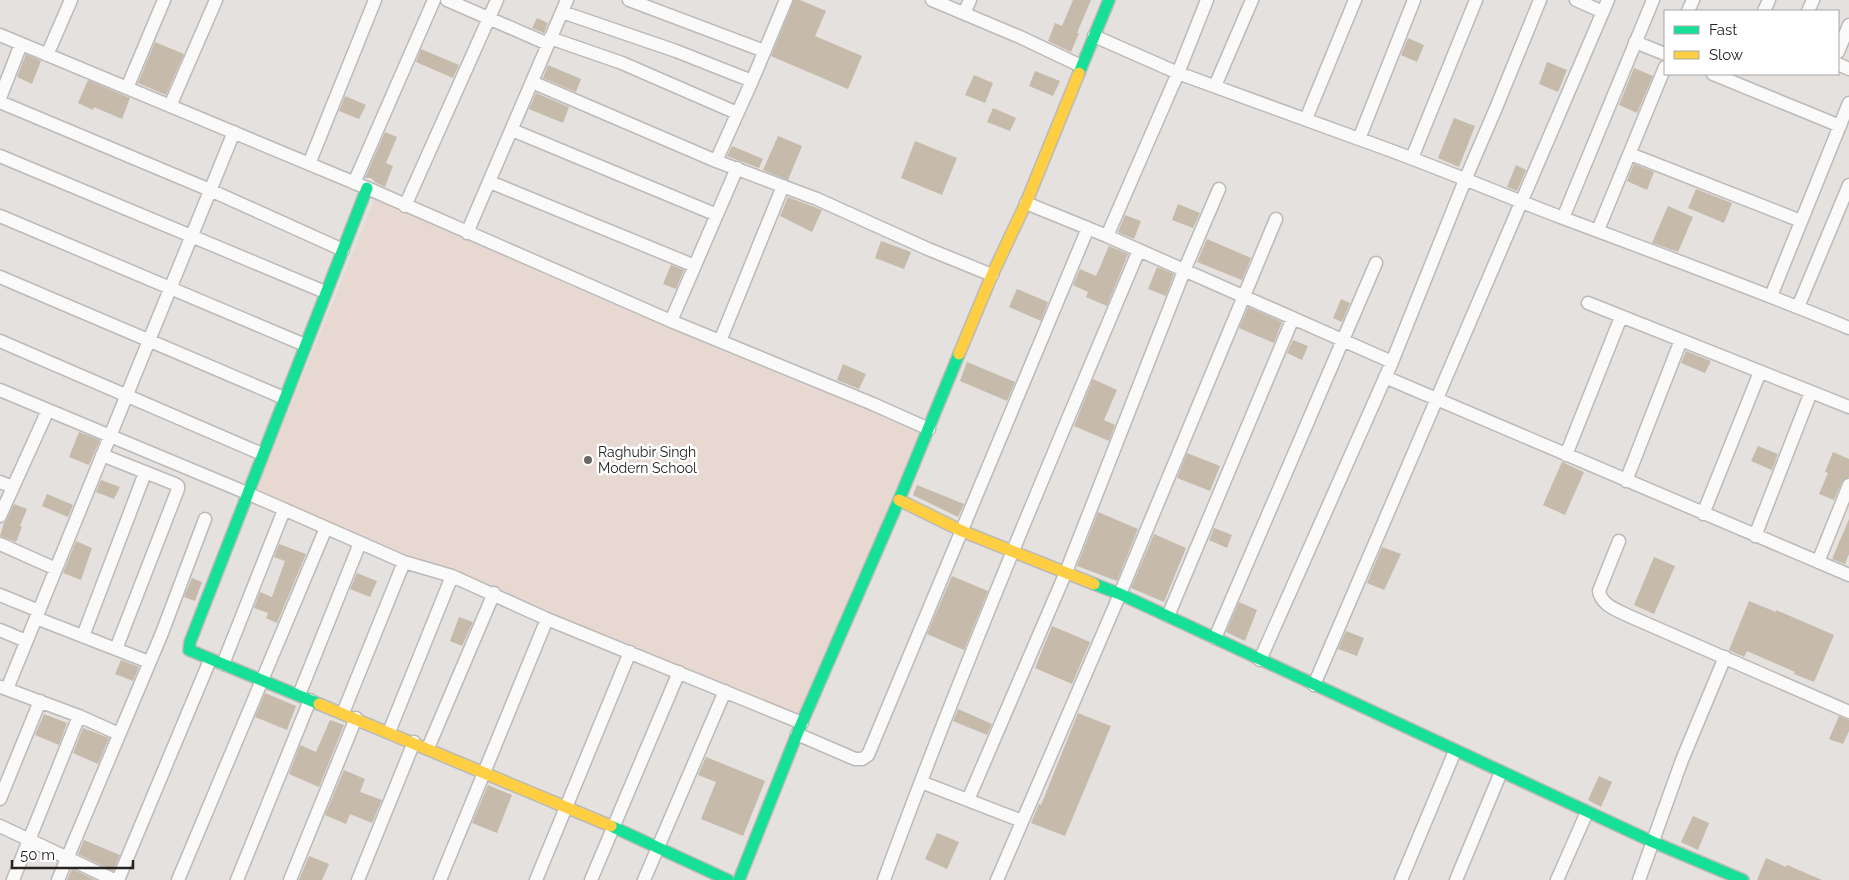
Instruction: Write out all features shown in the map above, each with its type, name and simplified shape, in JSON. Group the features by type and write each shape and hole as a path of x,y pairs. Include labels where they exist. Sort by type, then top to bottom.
{"street":[{"path":"47,55 72,0"},
{"path":"127,88 164,0"},
{"path":"170,106 216,0"},
{"path":"309,164 375,0"},
{"path":"354,183 434,0"},
{"path":"447,0 549,41 622,63 737,113"},
{"path":"405,206 497,0"},
{"path":"629,0 764,51"},
{"path":"932,0 1081,66"},
{"path":"964,13 970,0"},
{"path":"739,880 799,728 899,500 992,275 1026,203 1109,0"},
{"path":"1106,236 1178,73 1207,0"},
{"path":"1215,86 1252,0"},
{"path":"1306,119 1355,0"},
{"path":"1358,139 1414,0"},
{"path":"1412,158 1476,0"},
{"path":"1260,660 1392,362 1540,0"},
{"path":"1314,685 1605,6 1576,0"},
{"path":"1563,218 1653,0"},
{"path":"716,161 752,81 783,1"},
{"path":"467,233 564,6 752,81"},
{"path":"1839,50 1849,25"},
{"path":"0,35 367,188 467,233 720,341 874,404 929,429"},
{"path":"1094,36 1178,73 1412,158 1563,218 1771,296 1849,328"},
{"path":"1635,42 1664,54"},
{"path":"0,98 21,44"},
{"path":"1598,230 1664,69"},
{"path":"1715,75 1840,126"},
{"path":"532,82 716,161 817,199 928,249 992,275"},
{"path":"0,102 210,190 343,250"},
{"path":"1771,296 1849,103"},
{"path":"512,130 717,214"},
{"path":"119,734 79,716 4,688 56,569 234,132"},
{"path":"1630,154 1801,221"},
{"path":"0,156 326,292"},
{"path":"671,320 737,168"},
{"path":"490,182 695,266"},
{"path":"1798,307 1849,185"},
{"path":"720,341 783,186"},
{"path":"367,188 304,345 189,646 192,652 414,742 614,827 728,880"},
{"path":"968,800 1066,572 1184,271 1219,189"},
{"path":"1026,203 1139,250 1392,362"},
{"path":"0,216 304,345"},
{"path":"997,880 1120,594 1276,219"},
{"path":"0,390 247,493 404,562 452,576 494,593 547,619 725,691 799,728 855,759 862,758 868,755 1088,228"},
{"path":"884,880 1013,550 1139,250"},
{"path":"1215,638 1376,263"},
{"path":"0,277 148,342 284,398"},
{"path":"1588,303 1849,407"},
{"path":"1566,455 1621,316"},
{"path":"1168,616 1293,318"},
{"path":"1626,481 1681,340"},
{"path":"0,341 262,454"},
{"path":"1703,514 1760,372"},
{"path":"1385,377 1849,575"},
{"path":"1755,536 1811,392"},
{"path":"0,516 48,410"},
{"path":"102,455 178,486 116,649"},
{"path":"83,636 145,473"},
{"path":"0,482 13,488"},
{"path":"1818,562 1849,485"},
{"path":"899,500 962,531 1120,594 1587,812 1742,880"},
{"path":"223,664 284,510"},
{"path":"58,880 149,662 205,518"},
{"path":"178,880 326,528"},
{"path":"1619,541 1599,591 1600,596 1605,602 1629,616 1849,712"},
{"path":"237,880 360,543"},
{"path":"0,544 56,569"},
{"path":"342,713 404,562"},
{"path":"389,732 452,576"},
{"path":"428,748 494,593"},
{"path":"0,595 83,636 149,662"},
{"path":"440,880 547,619"},
{"path":"0,630 26,641"},
{"path":"536,880 630,652"},
{"path":"1639,880 1682,760 1725,657"},
{"path":"118,880 210,660"},
{"path":"591,880 679,672"},
{"path":"644,880 725,691"},
{"path":"0,799 40,701"},
{"path":"13,880 79,716"},
{"path":"290,880 356,718"},
{"path":"358,880 414,742"},
{"path":"1401,880 1455,751"},
{"path":"1456,880 1501,772"},
{"path":"921,782 1022,821"},
{"path":"1557,880 1587,812"},
{"path":"0,826 114,880"}],"shaded area":[{"name":"Raghubir Singh Modern School","path":"376,197 510,258 921,428 802,716 255,492"}],"building":[{"path":"794,0 800,0 826,11 815,36 862,56 848,89 771,56"},
{"path":"1073,0 1091,0 1071,52 1048,41 1055,23 1062,26"},
{"path":"537,18 548,23 544,33 532,28"},
{"path":"1408,38 1424,45 1417,62 1401,55"},
{"path":"155,42 184,54 166,95 138,83"},
{"path":"421,49 459,65 453,78 416,62"},
{"path":"26,54 41,61 32,84 17,77"},
{"path":"1547,62 1567,70 1558,92 1539,84"},
{"path":"548,65 581,79 576,92 543,78"},
{"path":"1634,68 1653,76 1637,113 1619,105"},
{"path":"1035,71 1060,81 1053,96 1029,86"},
{"path":"974,75 993,83 985,103 965,95"},
{"path":"88,80 130,98 122,119 94,107 93,110 78,103"},
{"path":"536,93 569,107 563,123 529,109"},
{"path":"345,96 366,105 359,119 339,111"},
{"path":"993,108 1016,118 1010,131 987,122"},
{"path":"1454,118 1475,126 1459,167 1438,158"},
{"path":"385,132 397,137 386,163 393,166 385,187 376,183 371,178 365,178"},
{"path":"778,136 802,146 788,180 763,170"},
{"path":"915,141 957,158 942,195 901,178"},
{"path":"732,146 763,159 759,168 727,156"},
{"path":"1634,164 1654,172 1647,190 1627,181"},
{"path":"1516,165 1526,170 1517,191 1507,187"},
{"path":"1696,189 1732,203 1724,223 1688,208"},
{"path":"788,197 822,210 812,232 780,216"},
{"path":"1178,204 1200,213 1193,228 1172,220"},
{"path":"1668,206 1693,217 1678,252 1652,243"},
{"path":"1125,215 1141,221 1134,239 1118,232"},
{"path":"1207,239 1251,258 1242,280 1197,262"},
{"path":"881,241 911,252 904,269 875,258"},
{"path":"1109,246 1128,254 1107,306 1086,297 1088,292 1073,285 1080,269 1096,276"},
{"path":"671,265 684,270 676,289 663,284"},
{"path":"1157,267 1174,274 1166,296 1148,289"},
{"path":"1017,289 1048,302 1041,321 1009,307"},
{"path":"1341,299 1350,303 1342,322 1333,318"},
{"path":"1248,307 1282,322 1274,343 1239,328"},
{"path":"1293,340 1308,346 1302,360 1287,353"},
{"path":"1686,351 1711,361 1705,373 1681,363"},
{"path":"967,362 1015,382 1007,401 960,381"},
{"path":"843,364 866,374 859,389 837,380"},
{"path":"1093,379 1117,390 1104,420 1115,425 1109,441 1074,426"},
{"path":"79,432 100,440 89,465 69,457"},
{"path":"1758,446 1778,454 1772,470 1751,461"},
{"path":"1833,452 1849,459 1849,477 1842,482 1834,500 1819,494 1828,473 1825,472"},
{"path":"1187,453 1220,466 1210,491 1177,478"},
{"path":"1562,462 1584,472 1565,515 1543,505"},
{"path":"101,480 120,487 114,499 96,492"},
{"path":"917,485 964,504 958,517 913,495"},
{"path":"47,494 73,505 68,517 42,506"},
{"path":"14,504 27,509 16,542 0,536 4,523"},
{"path":"1098,512 1138,529 1117,581 1077,566"},
{"path":"1849,519 1849,554 1845,564 1832,559"},
{"path":"1214,528 1232,535 1227,548 1209,540"},
{"path":"1154,534 1186,548 1164,602 1131,588"},
{"path":"76,541 92,548 81,580 63,573"},
{"path":"279,544 306,554 277,623 266,618 268,613 254,608 260,592 272,597 285,561 274,557"},
{"path":"1382,547 1401,554 1384,590 1367,583"},
{"path":"1654,557 1675,566 1654,614 1634,605"},
{"path":"357,573 377,581 370,597 350,589"},
{"path":"952,576 988,591 964,650 927,634"},
{"path":"192,578 202,582 195,601 184,597"},
{"path":"1749,601 1776,612 1776,610 1834,635 1814,682 1747,651 1744,657 1729,650"},
{"path":"1239,602 1257,610 1245,641 1226,632"},
{"path":"459,617 473,622 462,646 450,641"},
{"path":"1052,626 1090,642 1072,684 1035,668"},
{"path":"1346,631 1364,638 1357,656 1338,649"},
{"path":"121,660 139,667 133,681 115,674"},
{"path":"265,693 296,706 287,730 255,717"},
{"path":"958,709 992,724 987,735 953,721"},
{"path":"1078,713 1111,726 1065,836 1031,823 1039,804 1041,805"},
{"path":"44,714 67,723 59,745 35,735"},
{"path":"1839,716 1849,720 1849,731 1843,744 1829,739"},
{"path":"330,720 344,725 319,787 289,774 300,745 316,752"},
{"path":"83,728 109,738 98,764 73,753"},
{"path":"706,757 765,781 743,836 701,819 716,782 698,775"},
{"path":"344,770 365,779 360,792 382,800 372,823 350,814 346,824 325,815"},
{"path":"1599,776 1612,782 1601,807 1588,800"},
{"path":"488,785 512,795 497,833 472,823"},
{"path":"1693,816 1709,823 1698,850 1681,842"},
{"path":"937,833 959,842 947,869 925,859"},
{"path":"84,840 120,855 113,871 78,854"},
{"path":"309,856 329,864 322,880 299,880"},
{"path":"1766,858 1786,867 1787,865 1822,880 1757,880"},
{"path":"72,869 95,880 67,880"}],"traffic: fast":[{"path":"1079,73 1109,0"},
{"path":"319,704 189,650 190,642 367,188"},
{"path":"739,880 797,734 899,500 959,354"},
{"path":"1094,584 1120,594 1653,842 1743,880"},
{"path":"611,826 728,880"}],"traffic: slow":[{"path":"959,354 992,275 1026,203 1079,73"},
{"path":"899,500 962,531 1094,584"},
{"path":"319,704 611,826"}],"place":[{"name":"Raghubir Singh Modern School","path":"588,460"}]}
